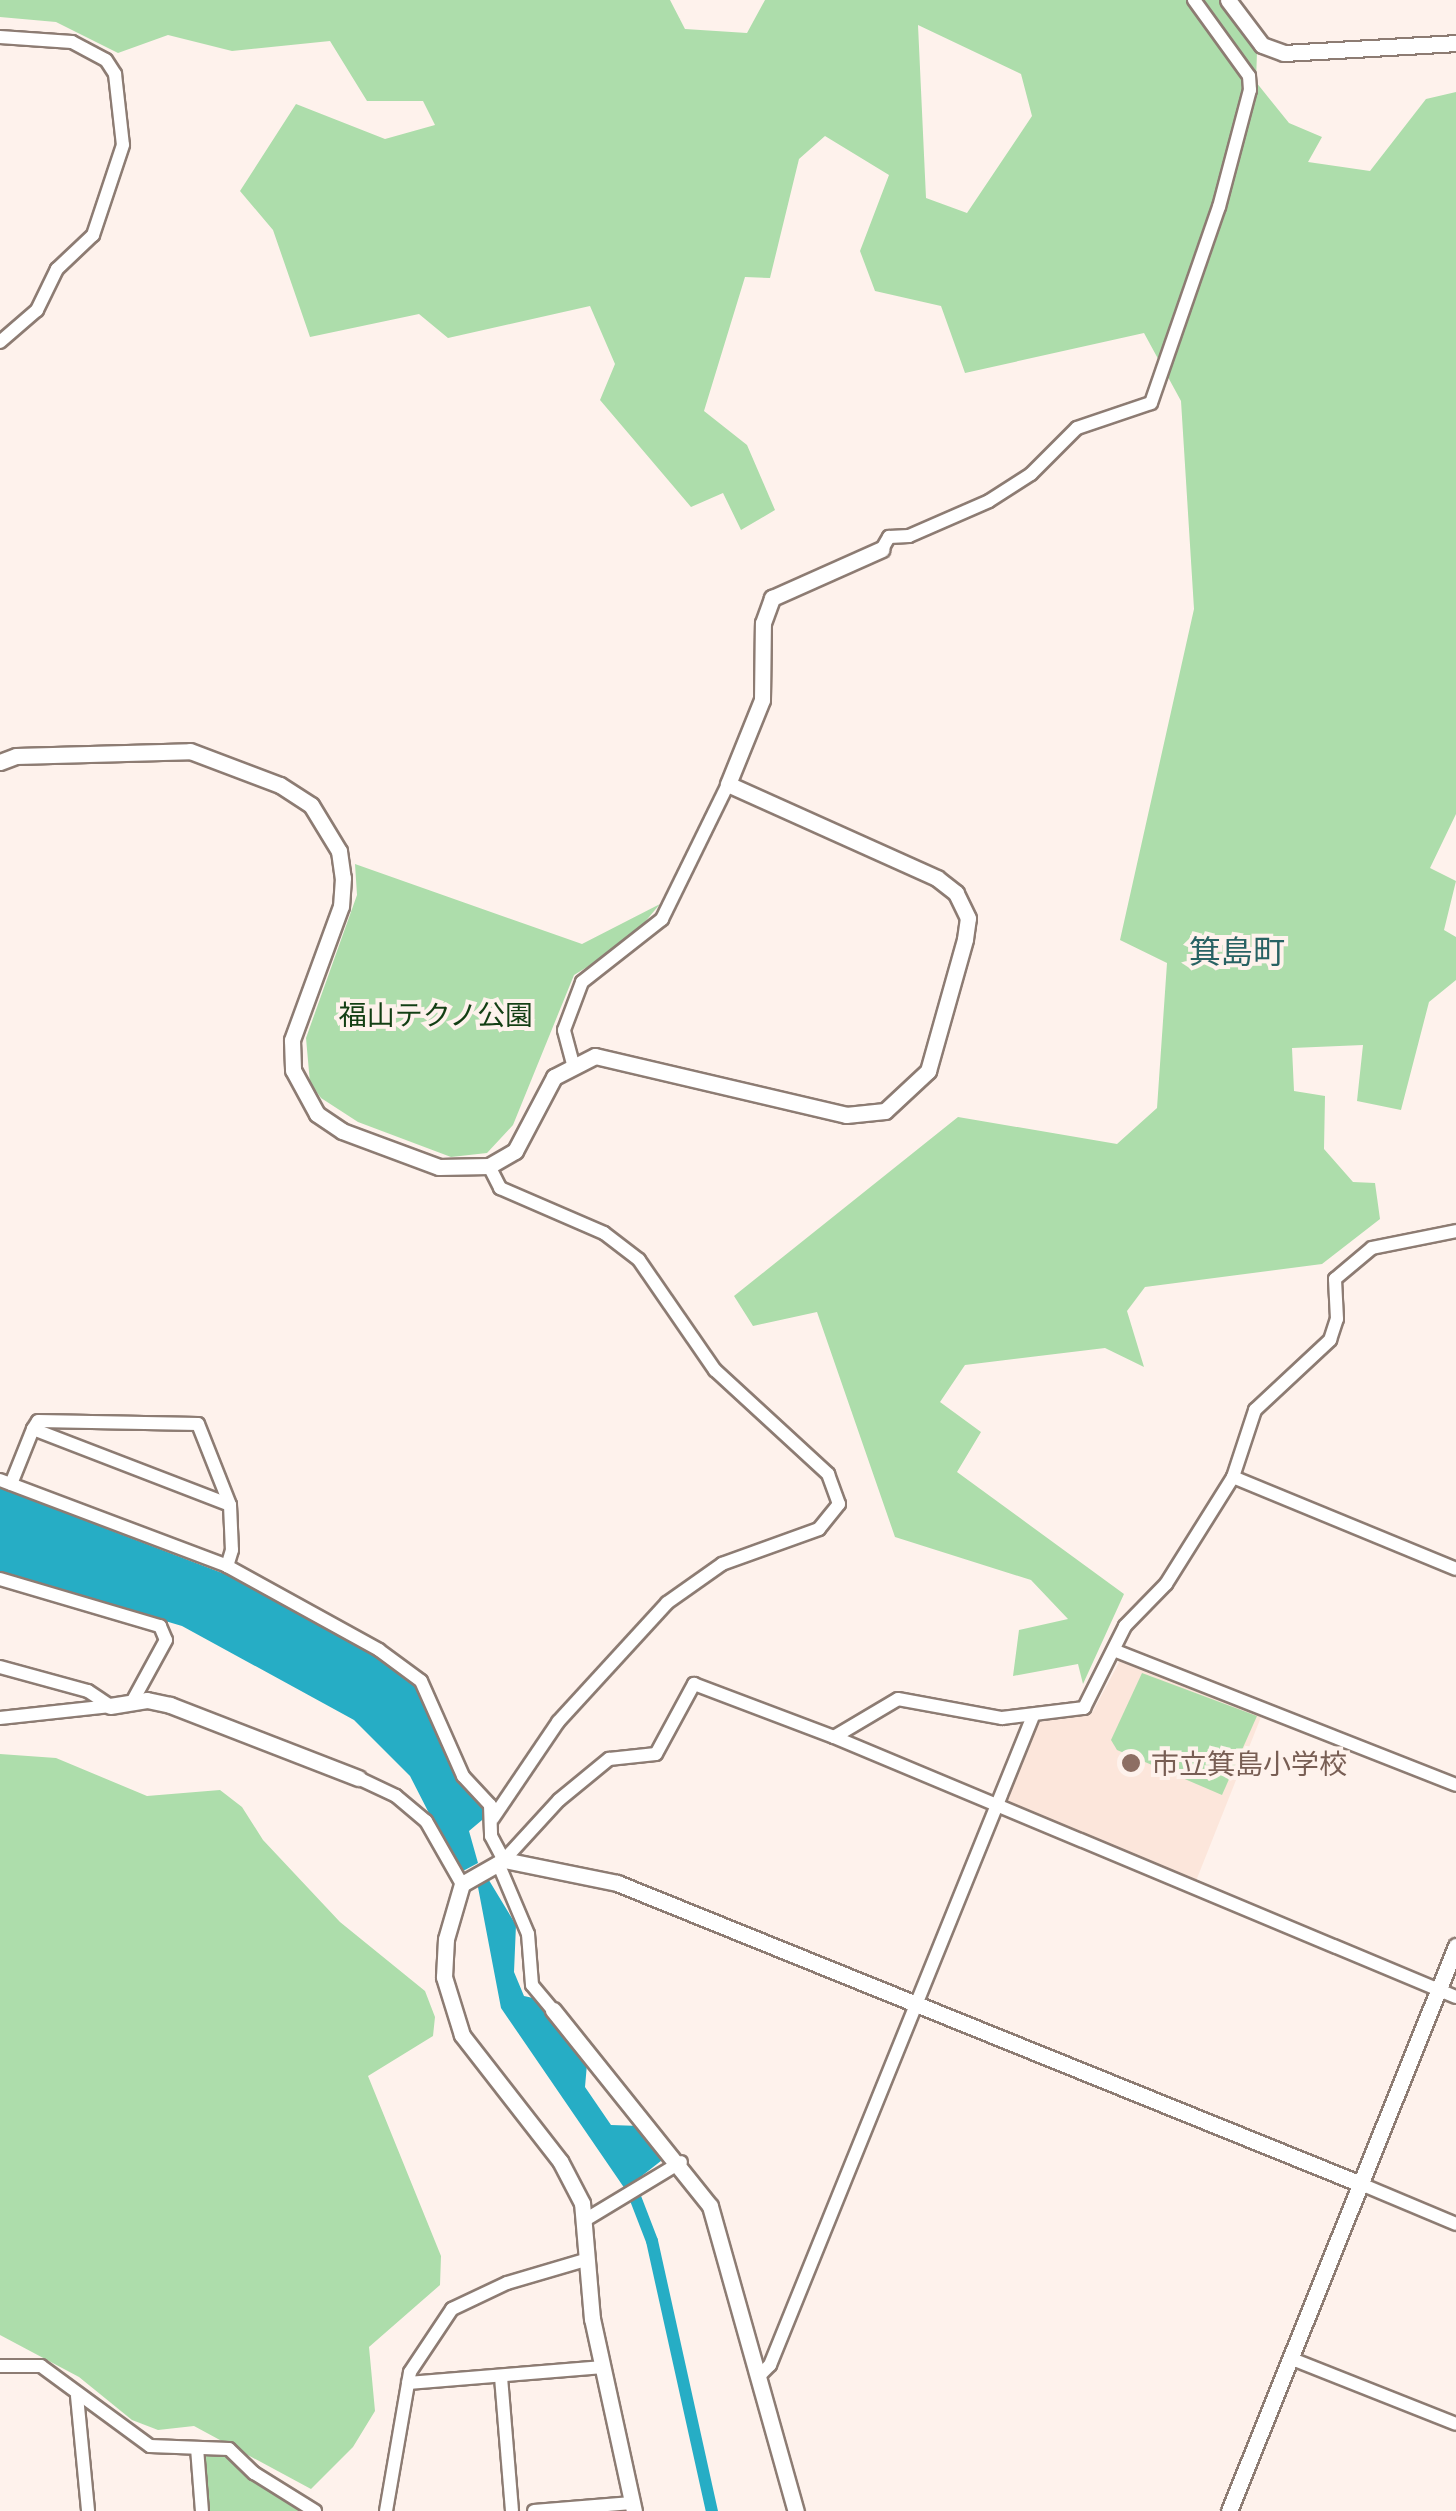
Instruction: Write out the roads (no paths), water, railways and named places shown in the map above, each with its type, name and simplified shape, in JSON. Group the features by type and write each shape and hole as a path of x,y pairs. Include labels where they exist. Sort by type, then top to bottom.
{"street":[{"path":"573,1064 564,1030 582,982 662,919 728,784 762,700 762,623 772,598 882,549 890,537 909,536 989,501 1031,474 1077,428 1151,403 1219,207 1250,90 1248,76 1194,0"},
{"path":"1228,0 1262,45 1284,52 1456,43"},
{"path":"0,37 72,42 106,60 115,74 123,145 93,235 57,269 37,310 0,342"},
{"path":"0,762 16,756 190,751 280,785 311,805 339,851 344,878 341,906 292,1040 301,1092 342,1131 439,1167 489,1166 515,1151 540,1098 573,1064 619,1058 846,1115 886,1111 928,1071 965,939 968,918 956,893 937,878 728,784"},
{"path":"489,1166 500,1188 604,1233 639,1260 738,1396 828,1474 839,1504 819,1530 722,1564 666,1603 558,1722 493,1818 491,1836 528,1934 532,1985 681,2162 719,2228 796,2511"},
{"path":"834,1737 898,1699 1002,1718 1084,1708 1116,1652 1125,1626 1166,1584 1232,1477 1255,1410 1330,1340 1337,1319 1335,1279 1350,1262 1394,1239 1456,1231"},
{"path":"226,1566 232,1550 230,1505 198,1424 38,1421 6,1482 226,1566 378,1650 420,1681 463,1776 493,1818"},
{"path":"33,1429 230,1505"},
{"path":"1232,1477 1456,1569"},
{"path":"0,1579 160,1626 166,1640 132,1702"},
{"path":"1116,1652 1456,1786"},
{"path":"0,1667 88,1692 110,1706"},
{"path":"534,2511 633,2507 585,2260 585,2220 560,2161 487,2074 450,2007 446,1940 462,1884 501,1861 601,1765 618,1756 656,1754 694,1684 834,1737 1456,1997"},
{"path":"0,1718 132,1702 187,1711 396,1796 426,1821 462,1884"},
{"path":"761,2374 770,2365 915,1999 1033,1716"},
{"path":"501,1861 617,1883 915,1999 1456,2224"},
{"path":"1229,2511 1456,1946"},
{"path":"585,2220 681,2162"},
{"path":"386,2511 408,2384 429,2338 459,2301 585,2260"},
{"path":"1292,2359 1456,2424"},
{"path":"0,2366 41,2366 150,2446 229,2449 254,2473 315,2511"},
{"path":"408,2384 604,2367"},
{"path":"501,2377 512,2511"},
{"path":"77,2396 88,2511"},
{"path":"197,2448 202,2511"}],"water":[{"path":"0,1488 230,1576 339,1631 424,1688 462,1783 486,1806 488,1815 469,1831 478,1863 463,1871 456,1866 410,1776 354,1720 182,1626 0,1572"},
{"path":"487,1877 516,1925 514,1972 524,1996 533,1998 587,2064 585,2087 611,2125 640,2126 666,2157 625,2189 501,2008 477,1882"}],"waterway":[{"path":"630,2184 652,2241 712,2511"}],"place":[{"name":"市立箕島小学校","path":"1131,1763"}],"district":[{"name":"箕島町","path":"1237,951"}],"park label":[{"name":"福山テクノ公園","path":"436,1014"}]}
